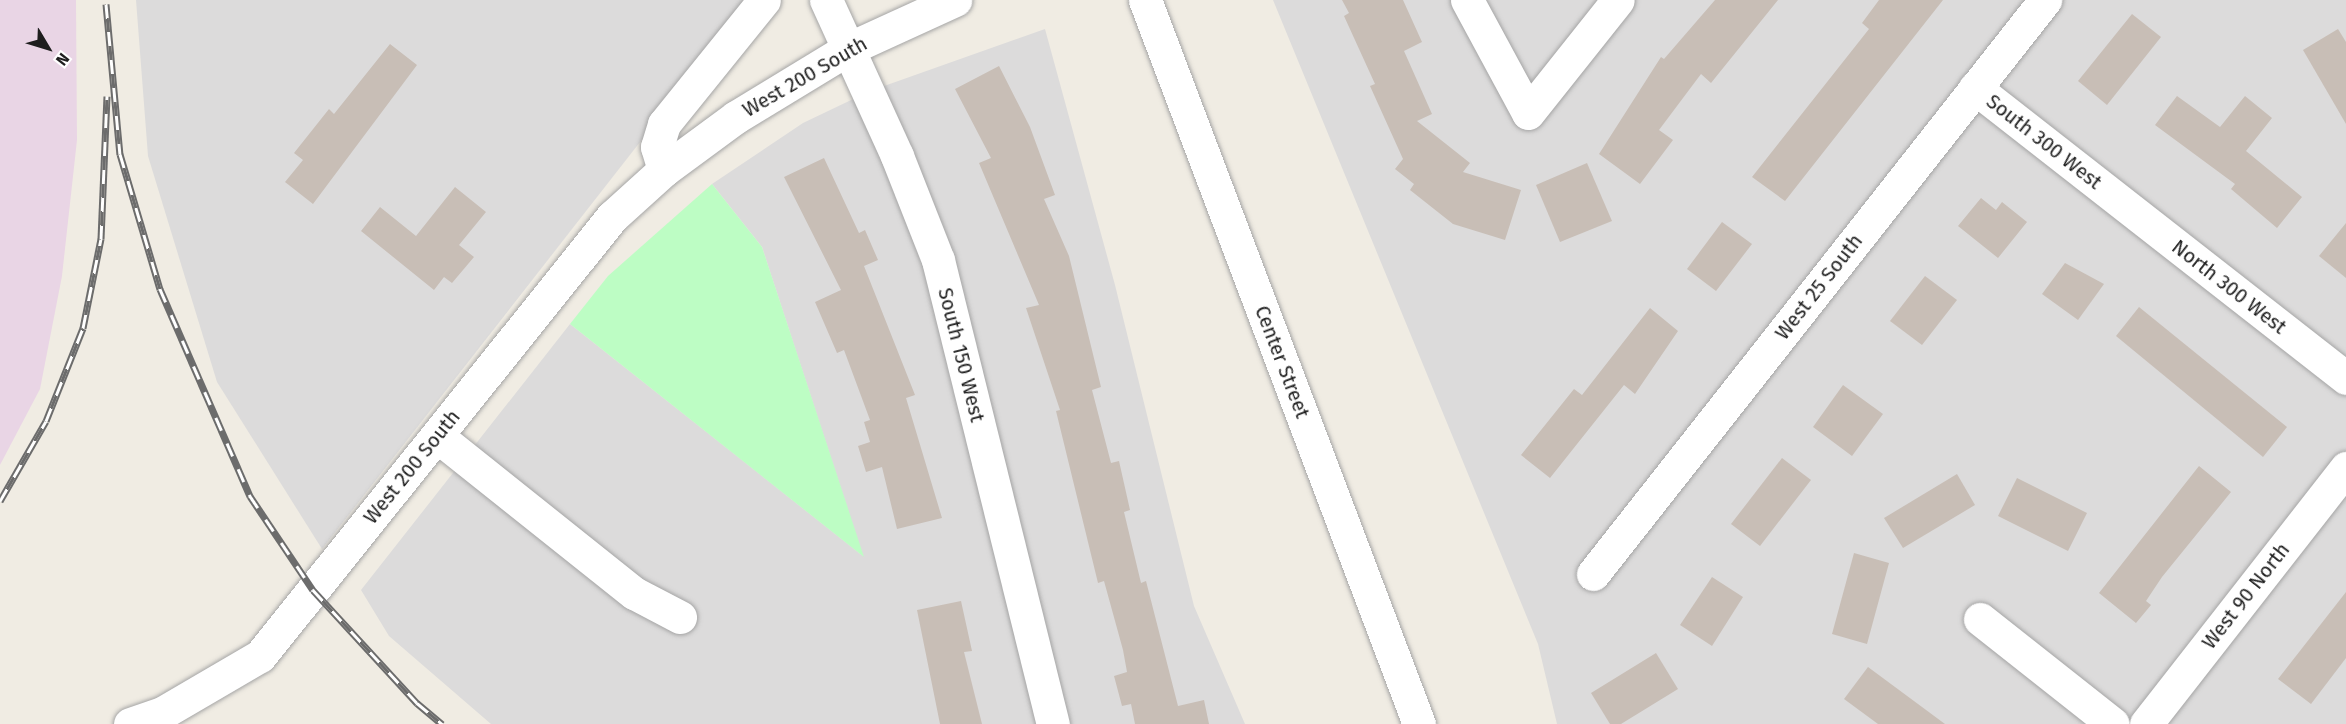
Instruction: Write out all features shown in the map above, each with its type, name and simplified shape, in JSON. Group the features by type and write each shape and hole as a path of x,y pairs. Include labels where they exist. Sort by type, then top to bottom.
{"street":[{"path":"664,170 657,147 664,124 764,0"},
{"name":"South 150 West","path":"826,0 938,260 1053,724"},
{"name":"West 200 South","path":"130,724 164,712 260,656 612,217 664,170 736,117 848,49 955,0"},
{"name":"Center Street","path":"1145,0 1419,724"},
{"path":"1467,0 1528,113 1618,0"},
{"name":"West 25 South","path":"1593,574 2045,0"},
{"name":"South 300 West","path":"1975,88 2112,195"},
{"name":"North 300 West","path":"2112,195 2346,378"},
{"path":"437,436 634,593 680,617"},
{"name":"West 90 North","path":"2146,724 2346,468"},
{"path":"1980,620 2113,724"}],"shaded area":[{"path":"0,0 76,0 77,140 62,276 40,389 0,465"},
{"path":"136,0 751,0 322,549 217,382 148,156"},
{"path":"1273,0 2346,0 2346,724 1557,724 1538,644"},
{"path":"1045,29 1115,285 1194,606 1245,724 491,724 389,636 361,590 570,324 863,556 762,247 712,184 803,123 870,91"}],"green space":[{"path":"712,184 762,247 864,557 570,324 608,276"}],"building":[{"path":"1342,0 1403,0 1422,42 1404,51 1432,114 1417,121 1470,163 1463,172 1521,190 1505,240 1453,224 1410,190 1414,184 1395,169 1403,159 1370,86 1375,84 1344,16 1349,13"},
{"path":"1715,0 1778,0 1711,83 1701,74 1659,130 1673,140 1640,184 1599,154 1661,57 1664,59"},
{"path":"1879,0 1943,0 1785,201 1752,177 1869,29 1862,23"},
{"path":"2132,14 2161,37 2107,105 2078,81"},
{"path":"2338,29 2346,42 2346,124 2303,50"},
{"path":"390,44 417,65 313,204 285,182 303,160 294,153 329,109 334,114"},
{"path":"999,66 1030,127 1055,195 1044,199 1069,256 1101,387 1092,390 1111,463 1119,461 1130,510 1124,512 1141,583 1146,581 1178,706 1204,700 1209,724 1135,724 1131,704 1122,706 1114,676 1127,672 1123,650 1104,581 1098,583 1056,411 1060,410 1026,308 1039,305 979,163 991,158 955,89"},
{"path":"2177,96 2220,127 2245,96 2272,118 2246,151 2302,197 2277,228 2231,189 2235,184 2155,125"},
{"path":"824,158 859,233 865,230 878,260 864,266 915,395 906,398 942,518 897,529 882,467 866,472 858,446 870,442 864,422 870,420 844,350 837,353 815,302 841,290 784,177"},
{"path":"1587,163 1612,221 1560,242 1536,185"},
{"path":"455,187 486,212 459,245 474,257 452,283 444,277 434,290 361,231 380,207 416,236"},
{"path":"1981,198 1996,210 2002,202 2027,222 1998,258 1958,226"},
{"path":"1722,222 1752,244 1716,291 1687,269"},
{"path":"2346,223 2346,278 2319,256"},
{"path":"2065,263 2104,284 2078,320 2042,294"},
{"path":"1925,276 1957,300 1922,345 1890,321"},
{"path":"2139,307 2287,427 2263,457 2116,336"},
{"path":"1650,308 1678,331 1635,394 1624,385 1550,478 1521,455 1574,389 1582,395"},
{"path":"1843,385 1883,414 1852,456 1813,427"},
{"path":"1782,458 1811,480 1760,546 1731,524"},
{"path":"2199,466 2231,492 2162,577 2146,601 2151,605 2136,623 2099,593"},
{"path":"1957,474 1975,505 1903,548 1884,518"},
{"path":"2017,478 2087,513 2068,551 1998,516"},
{"path":"1854,553 1889,563 1867,644 1832,634"},
{"path":"1712,577 1743,597 1712,646 1680,625"},
{"path":"2346,592 2346,658 2311,704 2278,679"},
{"path":"961,601 972,651 964,652 982,724 940,724 917,610"},
{"path":"1656,653 1678,689 1621,724 1610,724 1591,693"},
{"path":"1868,667 1945,724 1878,724 1844,699"}],"railway":[{"path":"106,4 120,154 160,289 250,496 313,590 417,703 442,724"},
{"path":"0,501 46,421 83,328 101,239 107,96"}]}
